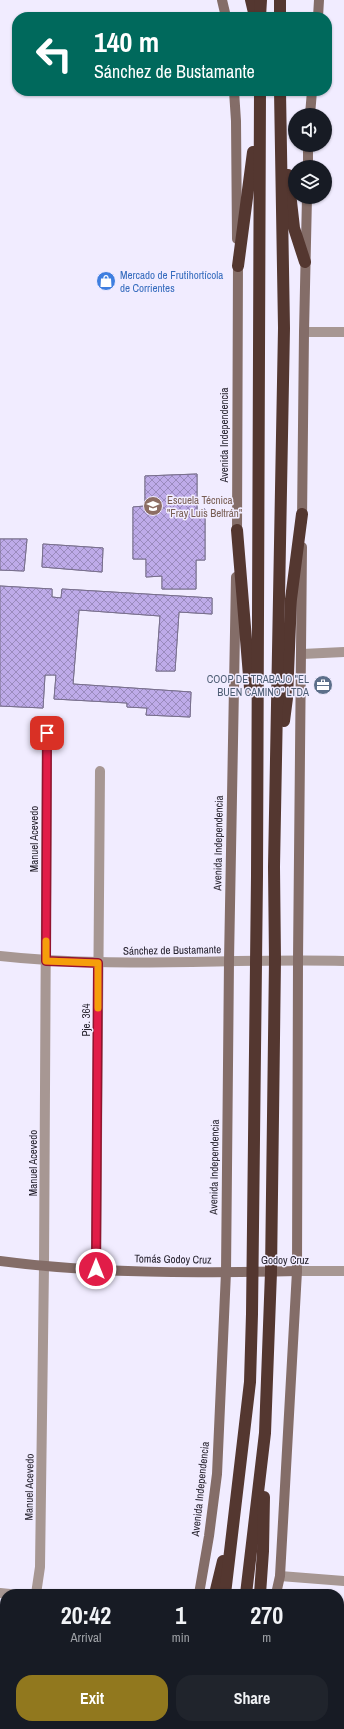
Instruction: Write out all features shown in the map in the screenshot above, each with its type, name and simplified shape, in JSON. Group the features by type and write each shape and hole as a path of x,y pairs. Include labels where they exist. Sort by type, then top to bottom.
{"highway":[{"path":"251,0 254,12"},
{"path":"260,12 261,0"},
{"path":"280,0 280,12"},
{"path":"238,266 245,221 258,96"},
{"path":"226,1589 250,1382 256,961 259,96"},
{"path":"280,96 294,228 305,262"},
{"path":"260,1589 264,1551 265,1434 271,1272 275,960 274,867 277,772 284,328 280,96"},
{"path":"277,772 287,698 291,600 302,514"},
{"path":"237,530 257,767"},
{"path":"247,1589 265,1434"},
{"path":"216,1589 237,1499"}],"main road":[{"path":"222,0 225,12"},
{"path":"318,12 319,0"},
{"name":"Avenida Independencia","path":"200,1589 209,1536 217,1474 226,1272 229,961 237,530 236,403 238,266 234,96"},
{"path":"311,108 312,96"},
{"path":"277,1589 280,1576 297,1272 302,514 307,204"},
{"name":"Tomás Godoy Cruz","path":"0,1261 44,1266 96,1269 226,1272"},
{"name":"Godoy Cruz","path":"226,1272 297,1272"}],"street":[{"path":"304,332 344,332"},
{"path":"302,654 344,652"},
{"name":"Manuel Acevedo","path":"37,1589 40,1567 44,1266 47,733"},
{"name":"Pje. 364","path":"96,1269 100,771"},
{"name":"Sánchez de Bustamante","path":"0,956 46,961 98,963 275,960 344,961"},
{"name":"Godoy Cruz","path":"297,1272 344,1271"},
{"path":"280,1576 344,1581"}],"building":[{"name":"Escuela Técnica \"Fray Luis Beltrán\"","path":"197,474 197,511 205,509 205,560 196,560 196,589 162,589 162,576 146,577 146,559 133,559 133,507 145,506 145,476"},
{"name":"Escuela Técnica \"Fray Luis Beltrán\"","path":"197,474 197,511 205,509 205,560 196,560 196,589 162,589 162,576 146,577 146,559 133,559 133,507 145,506 145,476"},
{"path":"0,539 27,539 24,571 0,570"},
{"path":"0,539 27,539 24,571 0,570"},
{"path":"43,544 103,548 102,572 42,567"},
{"path":"43,544 103,548 102,572 42,567"},
{"path":"0,586 52,589 52,597 61,598 62,589 212,598 212,614 179,612 175,671 156,671 160,616 79,610 73,684 191,692 190,717 146,715 147,708 127,707 127,703 54,699 56,675 45,675 43,708 0,706","holes":["50,612 60,613 56,664 46,663"]},
{"path":"0,586 52,589 52,597 61,598 62,589 212,598 212,614 179,612 175,671 156,671 160,616 79,610 73,684 191,692 190,717 146,715 147,708 127,707 127,703 54,699 56,675 45,675 43,708 0,706"}],"slow traffic":[{"path":"46,941 46,961 98,963 98,1008"}],"place":[{"name":"Mercado de Frutihortícola de Corrientes","path":"106,281"},
{"name":"Escuela Técnica \"Fray Luis Beltrán\"","path":"153,506"},
{"name":"COOP DE TRABAJO \"EL BUEN CAMINO\" LTDA","path":"323,685"}],"route":[{"path":"47,733 46,961 98,963 96,1269"}]}
